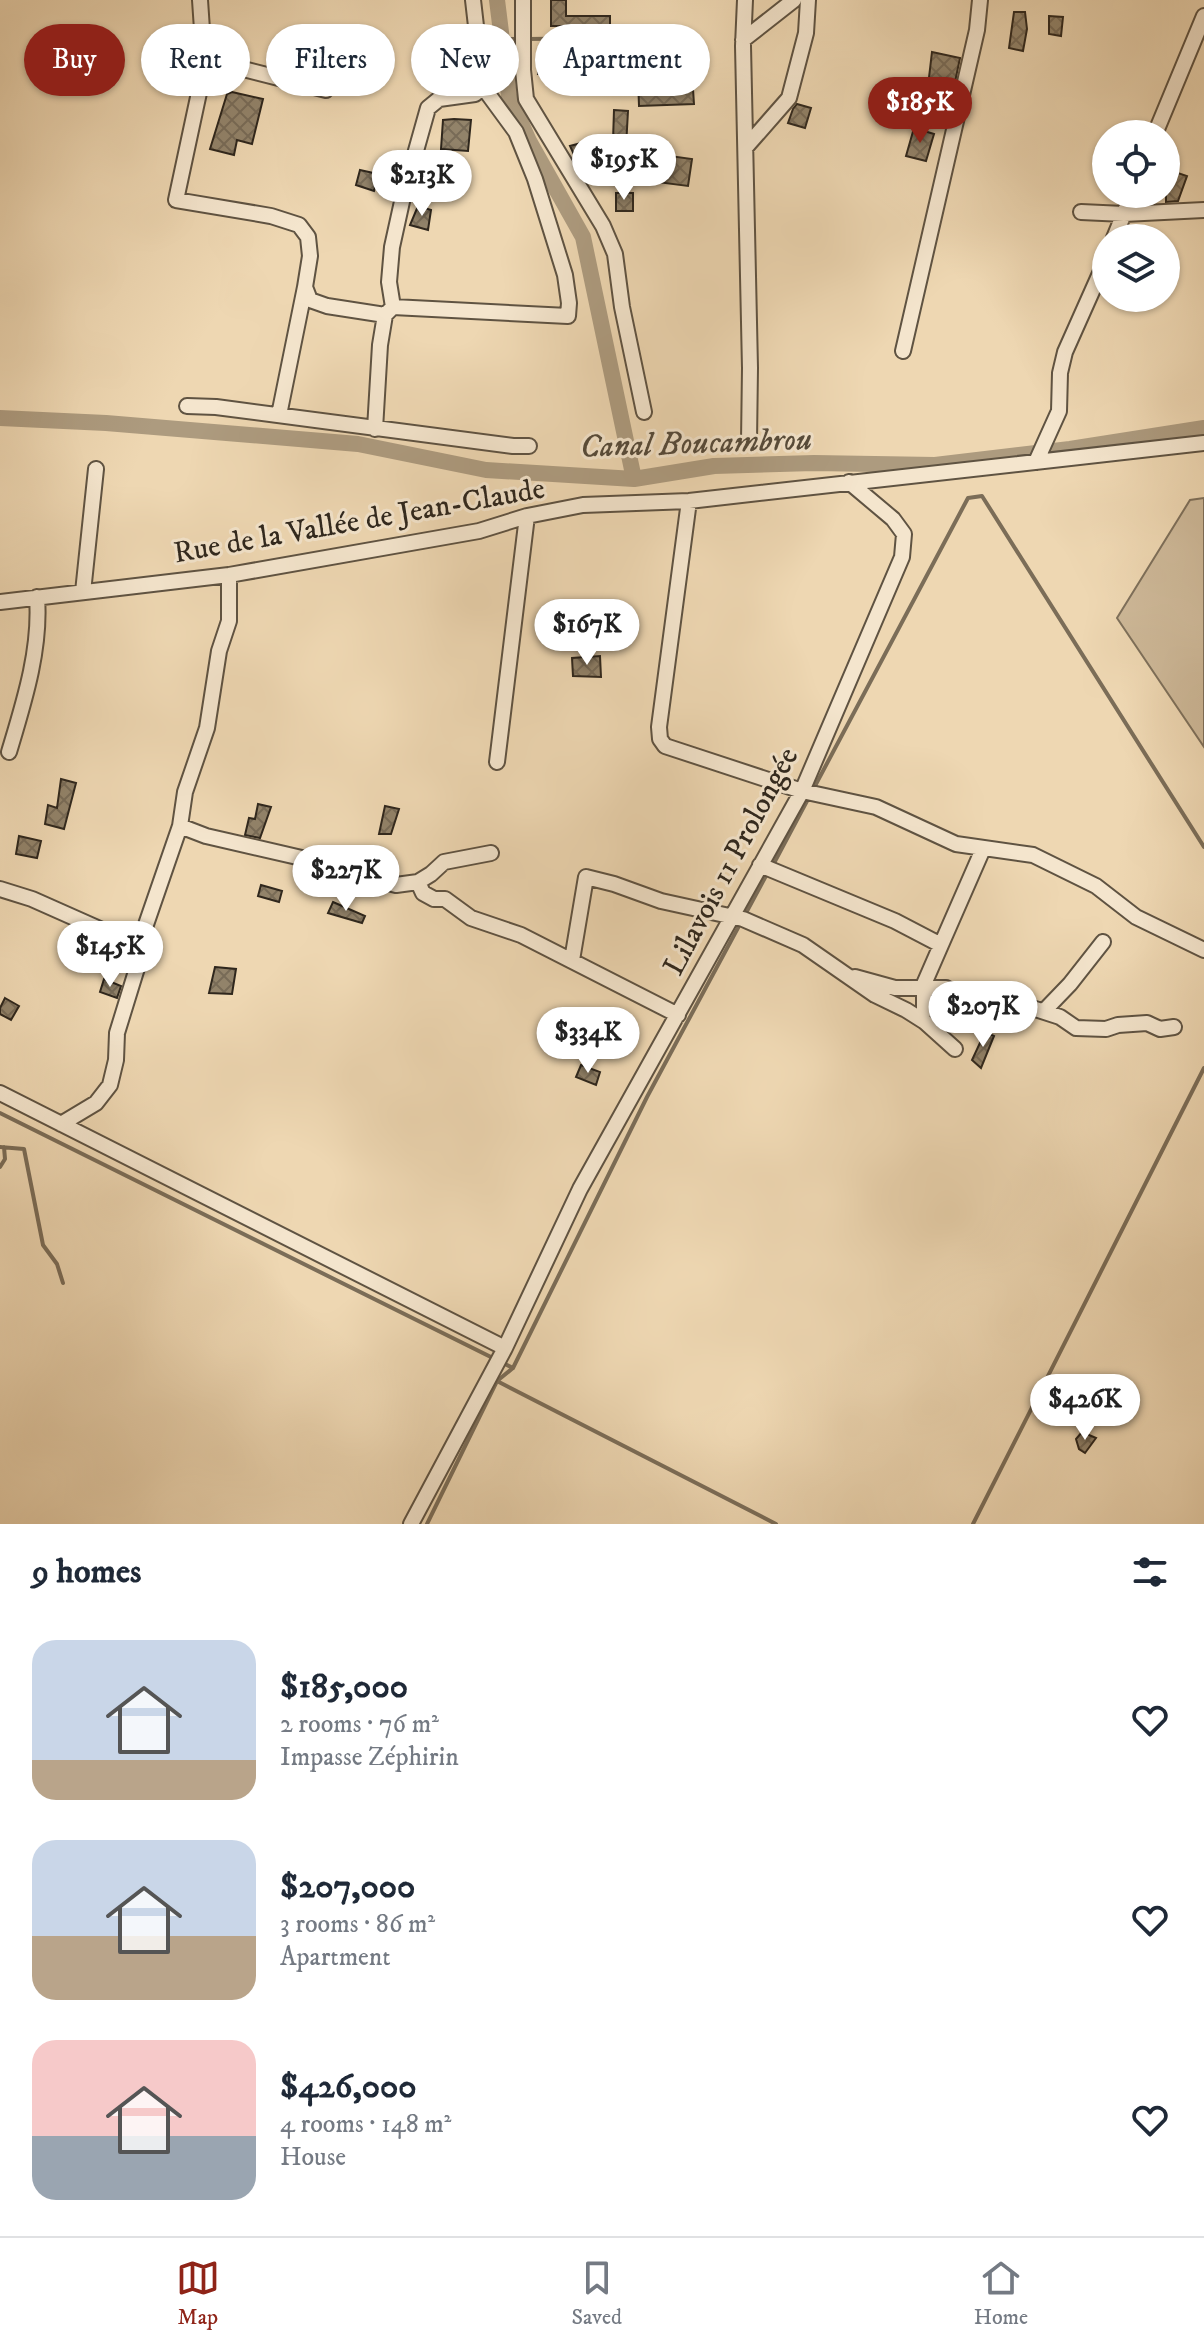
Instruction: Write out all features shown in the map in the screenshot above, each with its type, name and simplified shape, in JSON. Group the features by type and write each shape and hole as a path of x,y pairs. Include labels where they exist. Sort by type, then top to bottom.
{"street":[{"path":"200,0 202,24"},
{"path":"473,0 476,24"},
{"path":"523,0 526,99 603,226 615,254 622,307 644,412"},
{"path":"745,0 749,441"},
{"path":"743,40 794,0"},
{"path":"746,147 789,98 806,33 808,0"},
{"path":"903,351 977,30 980,0"},
{"path":"1161,120 1204,16"},
{"path":"198,96 176,200 271,216 299,225 308,237 310,256 305,287 279,415"},
{"path":"375,429 380,345 389,311 392,247 403,197 428,108 439,99 461,96"},
{"path":"305,287 310,300 327,306 389,311 568,316 565,275 535,179 516,132 490,96"},
{"path":"1120,224 1126,208"},
{"path":"1081,212 1124,214 1204,210"},
{"path":"1036,462 1059,411 1060,373 1065,352 1092,291"},
{"path":"187,406 529,446"},
{"name":"Rue de la Vallée de Jean-Claude","path":"0,602 229,575 479,531 527,516 583,505 689,501 1204,443"},
{"path":"83,592 96,469"},
{"name":"Lilavois 11 Prolongée","path":"411,1524 505,1348 580,1189 802,791 902,557 904,534 893,519 849,482"},
{"path":"689,501 660,739 665,746 802,791 876,807 956,844 1033,855 1096,886 1136,917 1204,950"},
{"path":"497,762 527,516"},
{"path":"61,1124 96,1103 110,1085 116,1060 117,1033 137,968 140,947 180,826 185,792 207,728 219,651 229,621 229,575"},
{"path":"9,752 35,652 39,620 37,597"},
{"path":"180,826 230,843 306,859 396,885 418,882 444,862 491,853"},
{"path":"919,1018 924,1012 924,988 983,849"},
{"path":"760,865 895,921 941,945"},
{"path":"572,960 586,877 661,901 743,919 803,945 875,995 919,1018 955,1049"},
{"path":"418,882 423,893 434,899 445,899 471,918 521,935 678,1015"},
{"path":"0,889 32,899 140,947"},
{"path":"1044,1011 1103,942"},
{"path":"843,974 895,988 946,988 961,997 1013,1008 1026,1006 1060,1017 1076,1028 1106,1029 1147,1023 1160,1029 1174,1027"},
{"path":"0,1093 505,1348"}],"shaded area":[{"path":"1204,498 1204,747 1117,618 1190,500"}],"building":[{"path":"551,0 566,0 566,16 610,16 610,24 551,24"},
{"path":"1014,12 1025,12 1027,29 1023,51 1009,48"},
{"path":"1049,16 1063,17 1061,36 1049,34"},
{"path":"932,52 960,58 955,82 947,82 942,112 908,103 905,92 914,84 928,86"},
{"path":"226,96 263,99 252,144 237,140 234,155 210,149"},
{"path":"639,96 693,96 694,104 639,106"},
{"path":"797,104 811,108 805,128 788,123"},
{"path":"614,110 628,111 626,147 614,146"},
{"path":"443,120 471,120 468,151 441,149"},
{"path":"914,128 934,134 926,161 906,156"},
{"path":"585,142 596,169 583,174 570,146"},
{"path":"615,151 629,152 628,170 614,169"},
{"path":"655,154 692,159 688,186 649,181"},
{"path":"360,170 378,174 374,191 356,185"},
{"path":"1180,174 1187,176 1180,195"},
{"path":"616,193 633,193 633,211 616,211"},
{"path":"418,206 431,210 428,230 410,225"},
{"path":"600,656 601,677 573,676 572,658"},
{"path":"61,779 76,783 64,829 45,824 48,805 57,808"},
{"path":"258,804 271,807 260,838 245,835 249,818 255,819"},
{"path":"385,806 399,809 391,834 379,834"},
{"path":"19,836 41,841 37,858 16,854"},
{"path":"261,885 282,891 279,902 258,896"},
{"path":"333,902 365,916 362,923 328,913"},
{"path":"215,967 236,969 232,994 209,993"},
{"path":"104,979 121,986 117,998 100,992"},
{"path":"5,998 19,1006 11,1020 0,1014"},
{"path":"985,1032 994,1036 981,1068 972,1060"},
{"path":"581,1065 600,1072 596,1085 576,1077"},
{"path":"1082,1432 1096,1438 1085,1453 1079,1449 1076,1439"}],"waterway":[{"path":"497,0 509,96 529,141 583,237 634,479"},
{"path":"528,39 535,39"},
{"name":"Canal Boucambrou","path":"0,418 106,423 358,444 486,470 634,479 714,466 814,463 935,465 1070,449 1204,428"},
{"path":"773,865 968,498 982,496 1204,847"},
{"path":"427,1524 497,1381 513,1368 647,1097 768,872"},
{"path":"973,1524 1204,1068"},
{"path":"0,1113 513,1368"},
{"path":"0,1147 24,1149 43,1245 57,1264 63,1283"},
{"path":"0,1167 5,1159 4,1147"},
{"path":"497,1381 776,1524"}]}
